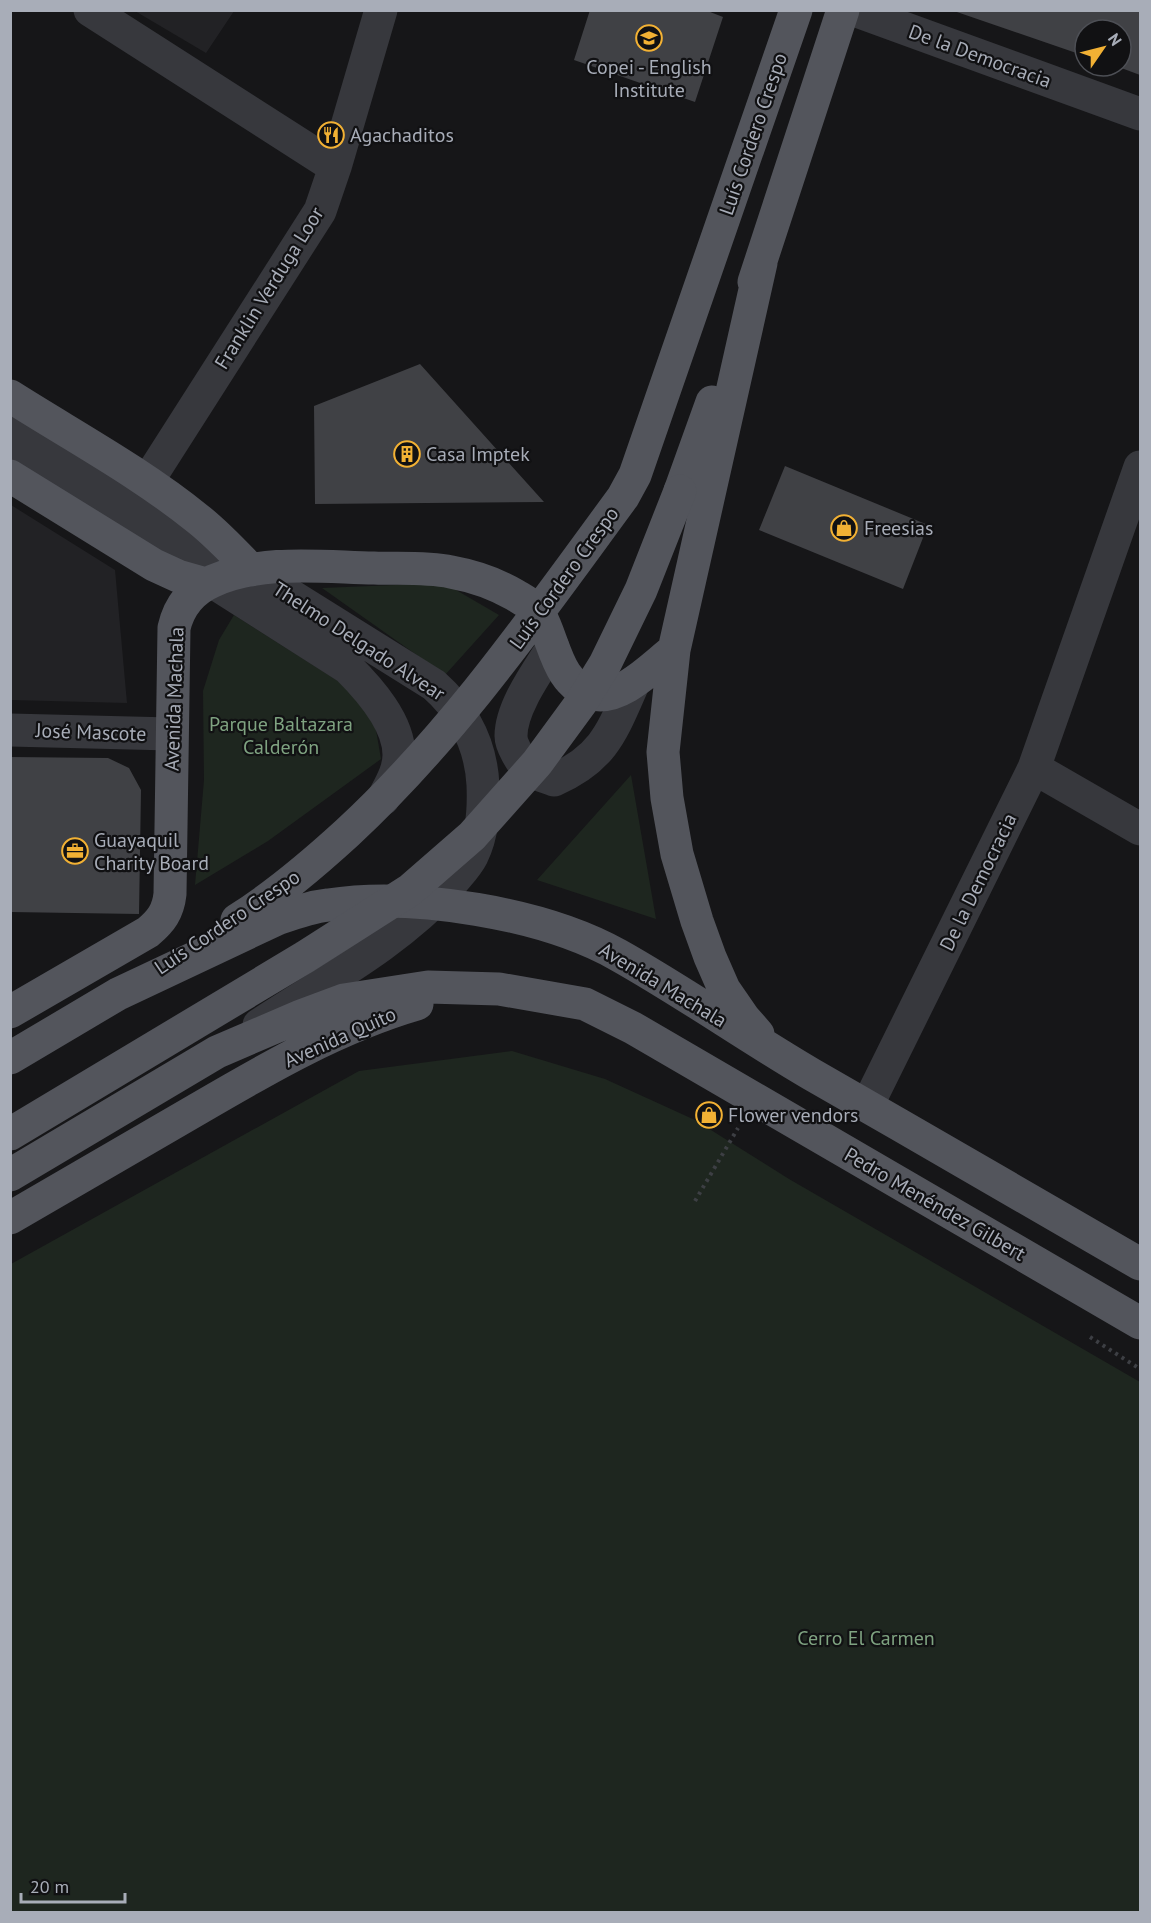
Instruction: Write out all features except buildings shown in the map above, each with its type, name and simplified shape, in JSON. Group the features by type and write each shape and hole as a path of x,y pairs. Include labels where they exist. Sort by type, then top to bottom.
{"main road":[{"name":"Luís Cordero Crespo","path":"118,994 266,902 310,867 383,800 485,684 623,497 635,475 796,10"},
{"path":"10,1134 304,957 410,890 472,836 537,764 581,703 605,664 641,590 680,491 761,263 843,10"},
{"path":"761,263 674,650 663,752 667,798 677,854 710,957 724,989 744,1018 775,1053 1140,1264"},
{"name":"Thelmo Delgado Alvear","path":"10,396 147,482 200,520 251,570"},
{"name":"Thelmo Delgado Alvear","path":"10,477 154,565 178,576 210,582"},
{"name":"Avenida Machala","path":"10,1012 148,932 161,921 169,907 174,628 183,605 190,596 210,582 251,570 310,567 451,572 480,579 504,589 539,613"},
{"path":"539,613 562,669 573,683 594,694 611,694 634,682 674,650"},
{"name":"Avenida Machala","path":"10,1058 118,994 277,919 303,909 330,904 372,902 433,903 522,918 572,935 617,954 775,1053"},
{"name":"Avenida Quito","path":"10,1175 217,1052 301,1016 344,1000 428,987 499,989"},
{"name":"Avenida Quito","path":"10,1218 239,1085 318,1043 382,1015 431,1000 499,989"},
{"name":"Pedro Menéndez Gilbert","path":"499,989 585,1004 633,1028 1140,1323"}],"street":[{"path":"90,10 335,167"},
{"name":"Franklin Verduga Loor","path":"147,482 320,211 381,10"},
{"name":"De la Democracia","path":"854,10 1140,114"},
{"name":"Thelmo Delgado Alvear","path":"10,420 434,685 460,713 471,735 482,774 484,801 481,834 472,857 433,903 392,938 217,1052"},
{"name":"Thelmo Delgado Alvear","path":"10,453 348,668 383,709 399,754 396,771 383,800"},
{"name":"De la Democracia","path":"867,1106 1034,768 1140,467"},
{"path":"553,647 523,698 512,722 510,738 528,769 540,775 554,780 581,766 595,754 609,738 634,682"},
{"name":"José Mascote","path":"10,730 171,734"},
{"path":"1034,768 1140,829"}],"path":[{"path":"695,1201 740,1124"},
{"path":"1081,1331 1140,1369"}],"shaded area":[{"path":"234,10 206,53 135,11"},
{"path":"11,505 115,570 127,703 11,700"}],"green space":[{"path":"444,583 499,615 445,675 322,588"},
{"name":"Parque Baltazara Calderón","path":"234,615 346,686 365,706 376,730 381,759 268,841 195,885 204,780 203,691 219,640"},
{"path":"631,775 656,919 537,880"},
{"name":"Cerro El Carmen","path":"512,1051 605,1079 695,1120 789,1179 1140,1382 1140,1912 11,1912 11,1264 359,1071"}],"place":[{"name":"Copei - English Institute","path":"649,38"},
{"name":"Agachaditos","path":"331,135"},
{"name":"Casa Imptek","path":"407,454"},
{"name":"Freesias","path":"844,528"},
{"name":"Guayaquil Charity Board","path":"75,851"},
{"name":"Flower vendors","path":"709,1115"}]}
